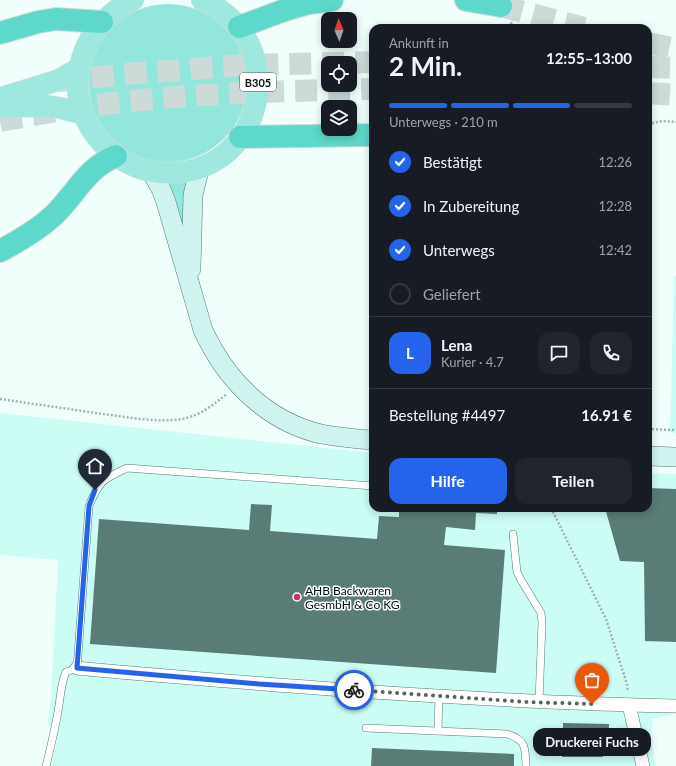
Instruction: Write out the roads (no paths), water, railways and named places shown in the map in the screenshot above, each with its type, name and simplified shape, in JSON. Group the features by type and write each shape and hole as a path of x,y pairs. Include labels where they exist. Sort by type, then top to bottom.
{"highway":[{"path":"239,27 309,3 332,0"},
{"path":"466,0 501,6"},
{"path":"0,33 38,22 56,19 102,22"},
{"path":"240,137 369,135"},
{"path":"0,251 17,243 37,229 54,215 92,170 116,156"}],"main road":[{"name":"B305","path":"133,0 122,6 102,22 91,36 84,51 79,68 79,99 92,130 102,144 116,156 133,166 151,171 176,172 200,167 218,158 230,148 248,125 254,111 257,97 257,67 247,40 239,27 220,10 202,0"},
{"path":"0,98 59,80 79,68"},
{"path":"0,108 48,106 84,114"},
{"path":"191,289 193,195 200,167"},
{"path":"151,171 166,202 203,330 223,367 238,386 256,402 300,427 334,436 369,440"},
{"path":"652,456 676,457"}],"street":[{"path":"77,668 259,684 440,696 540,702 676,706"},
{"path":"629,705 643,766"}],"lane":[{"path":"46,766 52,743 62,681 66,672 77,668 89,506 95,490 107,477 127,468 369,486"},
{"path":"513,534 517,572 541,613 540,702"},
{"path":"438,731 440,696"},
{"path":"366,728 507,734 516,737 522,742 525,752 526,766"}],"tunnel":[{"path":"501,6 569,24"},
{"path":"652,44 676,49"},
{"path":"59,81 126,74 244,65 369,62"},
{"path":"652,67 676,68"},
{"path":"0,121 92,106 172,97 369,89"},
{"path":"652,93 676,95"}],"place":[{"name":"AHB Backwaren GesmbH & Co KG","path":"297,597"},
{"name":"Druckerei Fuchs","path":"592,704"}]}
